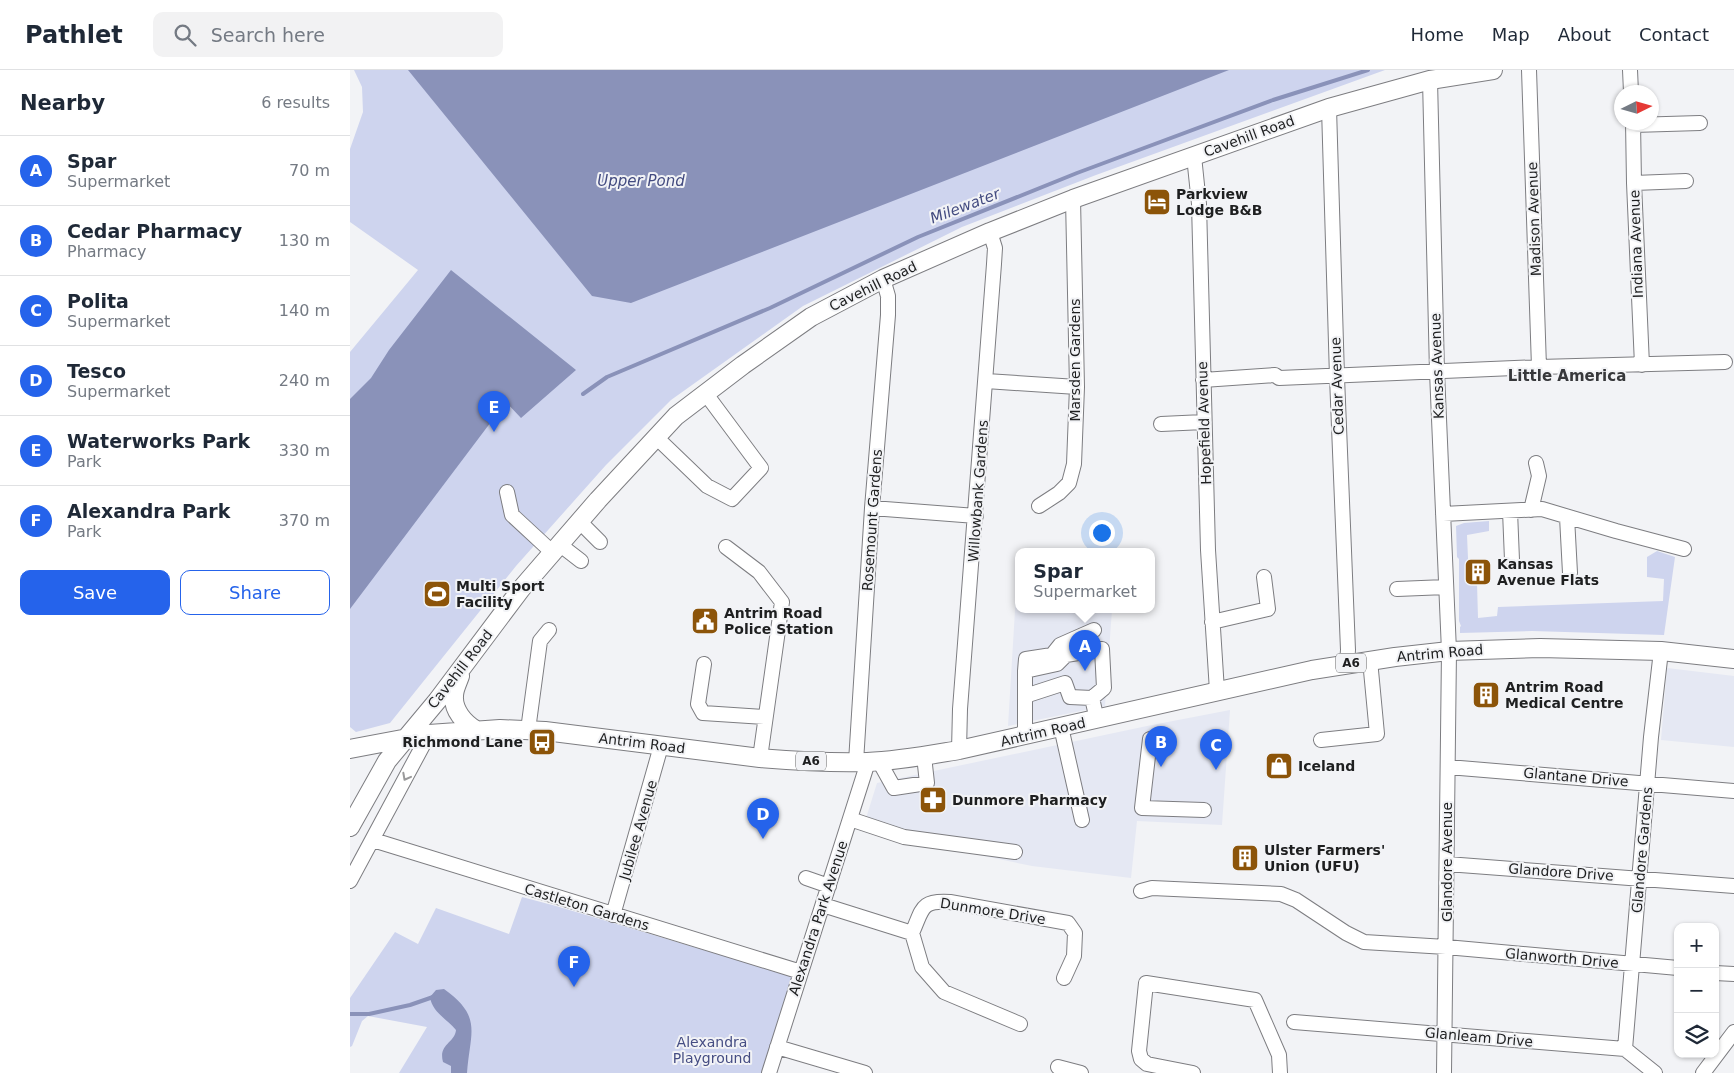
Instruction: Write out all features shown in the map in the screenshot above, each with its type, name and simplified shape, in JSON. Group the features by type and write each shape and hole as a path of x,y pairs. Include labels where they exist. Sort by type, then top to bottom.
{"main road":[{"name":"Cavehill Road","path":"350,827 387,761 465,664 521,589 579,521 676,416 743,365 811,317 883,278 1073,199 1328,108 1430,80 1493,70"},
{"name":"Antrim Road","path":"350,749 429,734 476,730 528,730 760,758 868,762 959,750 1217,691 1370,660 1448,651 1540,648 1661,651 1734,659"},
{"path":"465,664 454,695 454,703 466,724 476,730"}],"street":[{"name":"Madison Avenue","path":"1528,70 1539,367"},
{"path":"1630,70 1631,85"},
{"name":"Kansas Avenue","path":"1430,80 1437,372 1448,651"},
{"name":"Cedar Avenue","path":"1328,108 1347,664"},
{"path":"1659,124 1700,123"},
{"name":"Indiana Avenue","path":"1633,130 1642,365"},
{"name":"Hopefield Avenue","path":"1194,156 1199,204 1204,422 1212,622 1217,691"},
{"path":"1634,183 1686,181"},
{"name":"Marsden Gardens","path":"1039,506 1059,493 1069,483 1074,464 1077,387 1073,199"},
{"name":"Willowbank Gardens","path":"959,750 960,709 995,248 990,232"},
{"name":"Rosemount Gardens","path":"868,762 872,508 888,315 888,296 883,278"},
{"path":"1203,380 1275,375 1279,378 1539,367 1725,362"},
{"path":"986,381 1077,387"},
{"path":"656,437 707,486 732,498 761,468 706,394"},
{"path":"1161,424 1204,422"},
{"path":"1531,510 1539,476 1536,463"},
{"path":"507,492 512,515 556,548 581,561"},
{"path":"872,508 976,516"},
{"path":"1443,514 1542,509 1684,549"},
{"path":"1510,511 1512,560"},
{"path":"1567,517 1570,573"},
{"path":"579,521 600,542"},
{"path":"726,547 759,572 782,602 760,758"},
{"path":"1212,622 1268,609 1264,577"},
{"path":"1396,588 1446,587"},
{"path":"528,730 540,641 549,630"},
{"path":"1025,736 1026,659 1052,655 1060,645 1094,630"},
{"path":"1025,696 1065,683 1070,697 1092,698 1104,688 1102,649 1066,655 1057,664 1026,671"},
{"name":"Glandore Avenue","path":"1444,1073 1448,651"},
{"name":"Glandore Gardens","path":"1625,1049 1647,784 1661,651"},
{"path":"1321,740 1377,734 1370,660"},
{"path":"704,664 698,704 703,713 765,717"},
{"path":"1092,698 1096,720"},
{"path":"1061,727 1082,820"},
{"path":"350,880 429,734"},
{"path":"1162,736 1150,739 1142,808 1204,810"},
{"name":"Jubilee Avenue","path":"614,915 662,746"},
{"path":"868,762 894,788 926,783 924,756"},
{"name":"Alexandra Park Avenue","path":"769,1073 868,762"},
{"name":"Glantane Drive","path":"1448,767 1734,791"},
{"path":"850,819 904,836 1015,852"},
{"name":"Castleton Gardens","path":"373,840 801,972"},
{"name":"Glandore Drive","path":"1447,864 1734,886"},
{"path":"806,878 828,886"},
{"name":"Glanworth Drive","path":"1141,891 1152,888 1281,894 1296,900 1346,933 1364,942 1446,947 1674,968"},
{"name":"Dunmore Drive","path":"912,933 924,906 934,901 950,902 1068,923 1075,933 1074,956 1064,978"},
{"path":"823,905 912,933 922,967 944,992 1020,1024"},
{"path":"1719,973 1734,974"},
{"path":"1193,1073 1147,1064 1140,1059 1138,1051 1146,983 1254,1000 1279,1055 1280,1073"},
{"name":"Glanleam Drive","path":"1294,1022 1625,1049"},
{"path":"1703,1073 1734,1032"},
{"path":"777,1048 865,1073"},
{"path":"1625,1049 1655,1073"},
{"path":"1058,1067 1081,1073"}],"shaded area":[{"path":"1015,610 1015,613 1112,613 1105,706 1008,726"},
{"path":"1667,668 1734,676 1734,747 1661,740"},
{"path":"1230,710 1222,825 1137,821 1131,878 1032,866 862,831 877,783"}],"green space":[{"path":"354,70 1385,70 1096,175 962,227 803,306 671,400 606,465 516,566 390,723 356,732 350,727 350,352 418,270 350,222 350,149 363,112 362,87"},
{"path":"1489,521 1489,531 1467,535 1469,582 1477,583 1478,618 1497,616 1498,607 1663,601 1664,579 1647,577 1647,557 1657,551 1675,557 1664,635 1532,631 1460,633 1459,559 1457,557 1456,526 1464,523"},
{"name":"Alexandra Playground","path":"522,897 794,977 763,1073 399,1073 427,1027 368,1016 362,1021 350,1047 350,998 395,932 418,944 436,908 509,934"}],"water":[{"name":"Upper Pond","path":"408,70 1229,70 631,303 592,296"},
{"path":"451,270 576,370 521,418 506,402 350,609 350,399 371,378 389,350"},
{"path":"444,989 456,999 469,1017 471,1036 467,1073 451,1073 451,1066 443,1062 443,1051 453,1038 456,1030 437,1011 430,997 436,990"}],"waterway":[{"name":"Milewater","path":"583,394 607,377 770,308 918,237 1077,173 1273,100 1368,70"},
{"name":"Milewater","path":"350,1014 369,1014 410,1005 433,997"}],"place":[{"name":"Parkview Lodge B&B","path":"1157,202"},
{"name":"Waterworks Park","path":"494,432"},
{"name":"Kansas Avenue Flats","path":"1478,572"},
{"name":"Multi Sport Facility","path":"437,594"},
{"name":"Antrim Road Police Station","path":"705,621"},
{"name":"Spar","path":"1085,671"},
{"name":"Antrim Road Medical Centre","path":"1486,695"},
{"name":"Richmond Lane","path":"542,742"},
{"name":"Iceland","path":"1279,766"},
{"name":"Cedar Pharmacy","path":"1161,767"},
{"name":"Polita","path":"1216,770"},
{"name":"Dunmore Pharmacy","path":"933,800"},
{"name":"Tesco","path":"763,839"},
{"name":"Ulster Farmers' Union (UFU)","path":"1245,858"},
{"name":"Alexandra Park","path":"574,987"}],"district":[{"name":"Little America","path":"1567,376"}]}
